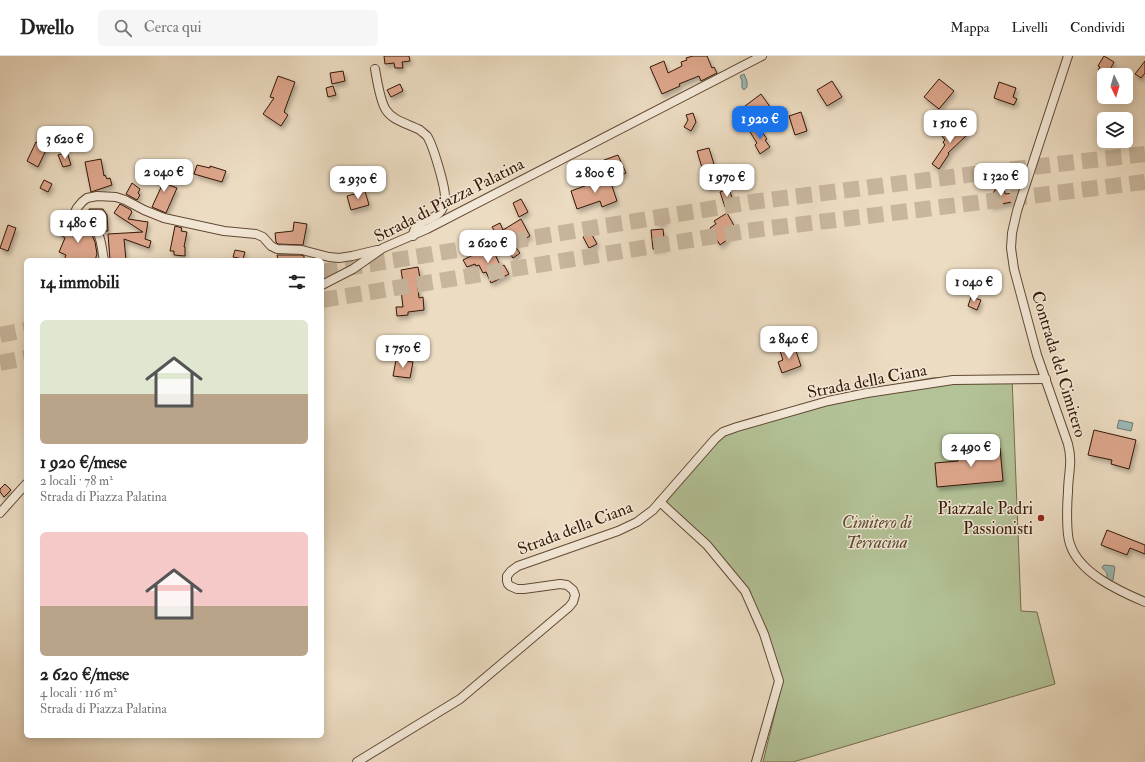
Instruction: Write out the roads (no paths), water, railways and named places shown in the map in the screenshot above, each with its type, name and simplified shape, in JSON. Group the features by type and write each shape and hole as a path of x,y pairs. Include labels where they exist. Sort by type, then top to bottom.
{"street":[{"name":"Strada di Piazza Palatina","path":"324,284 342,276 384,248 413,236 762,56"},
{"name":"Contrada del Cimitero","path":"1068,56 1017,211 1011,240 1011,255 1038,355 1068,444 1071,469 1067,497 1068,538 1071,548 1084,565 1102,580 1115,588 1145,602"},
{"path":"375,69 382,102 385,109 391,116 419,130 427,136 442,180 445,194 443,207 436,216 416,226 413,236"},
{"path":"104,258 98,234 93,229 78,222 75,217 75,210 79,204 87,198 93,196 120,198 164,218 224,231 256,234 263,237 271,246 277,249 302,250 339,258 384,248"},
{"name":"Strada della Ciana","path":"357,762 460,699 569,607 574,598 575,595 573,590 564,584 524,589 513,588 507,581 507,576 511,571 527,563 631,525 648,514 723,432 836,399 867,393 953,380 1046,379"},
{"path":"0,513 24,486"},
{"path":"660,502 707,545 745,591 764,634 779,681 756,762"}],"water":[{"path":"744,74 747,81 747,87 744,90 742,88 740,76"},
{"path":"1119,420 1133,423 1131,431 1117,428"},
{"path":"1104,565 1115,567 1113,580 1111,581 1107,579 1106,573 1102,567"}],"tunnel":[{"path":"324,272 752,202 1145,154"},
{"path":"324,300 746,231 1145,182"},
{"path":"0,335 24,330"},
{"path":"0,363 24,358"}],"place":[{"name":"Piazzale Padri Passionisti","path":"1041,518"}],"park label":[{"name":"Cimitero di Terracina","path":"877,532"}]}
